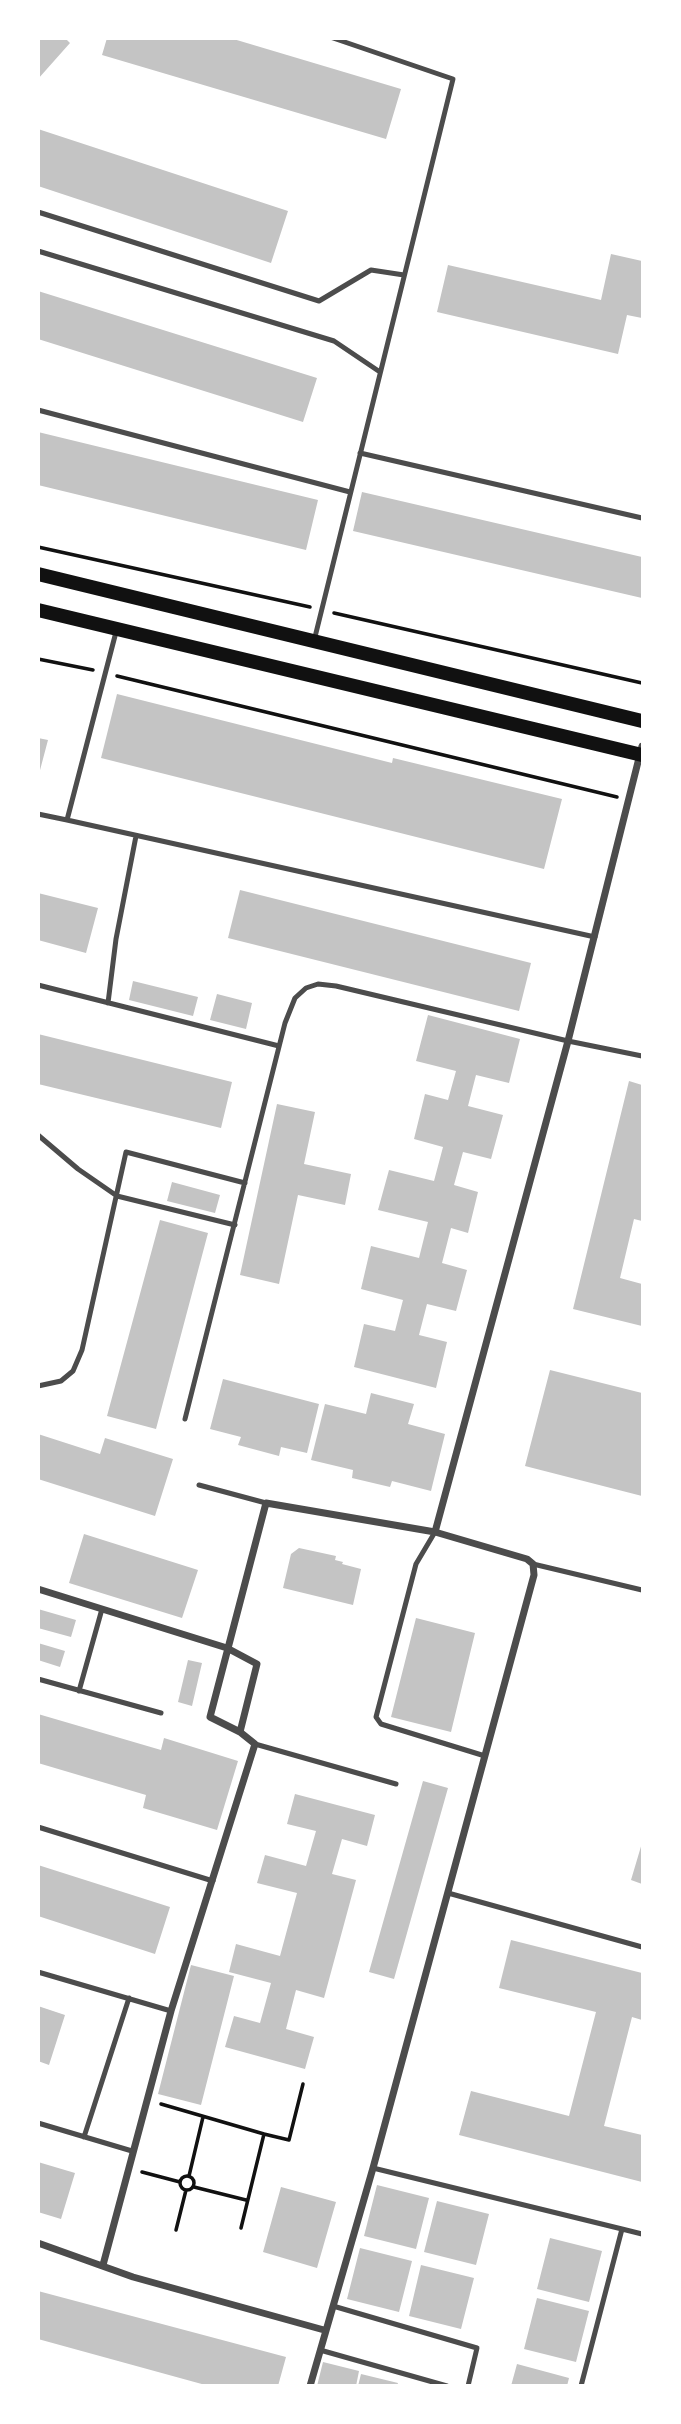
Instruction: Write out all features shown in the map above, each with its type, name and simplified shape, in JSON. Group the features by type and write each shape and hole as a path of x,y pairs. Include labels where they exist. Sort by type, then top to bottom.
{"main road":[{"path":"38,573 642,721"},
{"path":"38,610 642,752"}],"street":[{"path":"435,1532 568,1041 642,752"},
{"path":"103,2265 171,2011 255,1744 240,1732 210,1717 266,1503 435,1532 527,1559 533,1564 534,1575 373,2168 310,2385"},
{"path":"38,1589 227,1648 257,1664 240,1732"},
{"path":"38,2243 133,2277 324,2330"}],"lane":[{"path":"314,641 453,79 333,38"},
{"path":"38,212 319,301 371,270 404,275"},
{"path":"38,251 334,341 380,372"},
{"path":"38,410 350,492"},
{"path":"360,453 642,518"},
{"path":"67,820 117,629"},
{"path":"38,814 595,937"},
{"path":"108,1003 116,939 136,835"},
{"path":"186,1419 279,1046 295,998 306,988 318,984 336,986 642,1056"},
{"path":"38,985 279,1046"},
{"path":"38,1135 78,1169 117,1196 234,1225"},
{"path":"38,1386 61,1381 73,1371 82,1350 126,1152 245,1183"},
{"path":"199,1485 266,1503"},
{"path":"435,1532 416,1564 376,1717 381,1724 485,1756"},
{"path":"533,1564 642,1590"},
{"path":"79,1691 102,1609"},
{"path":"38,1679 161,1713"},
{"path":"255,1744 396,1784"},
{"path":"38,1827 213,1881"},
{"path":"448,1893 642,1947"},
{"path":"38,1972 171,2011"},
{"path":"84,2137 129,1998"},
{"path":"38,2123 132,2151"},
{"path":"373,2168 642,2234"},
{"path":"580,2385 622,2229"},
{"path":"333,2306 477,2348 468,2385"},
{"path":"320,2350 447,2385"}],"path":[{"path":"38,547 642,683"},
{"path":"38,659 630,800"},
{"path":"146,2099 289,2140 303,2084"},
{"path":"189,2176 203,2116"},
{"path":"241,2228 264,2134"},
{"path":"127,2168 180,2182"},
{"path":"180,2182 185,2176 189,2176"},
{"path":"189,2176 195,2183 194,2187"},
{"path":"180,2182 186,2190"},
{"path":"186,2190 194,2187 247,2200"},
{"path":"176,2230 186,2190"}],"building":[{"path":"38,38 65,38 70,43 38,79"},
{"path":"107,38 230,38 401,89 386,139 102,55"},
{"path":"38,129 288,211 271,263 38,186"},
{"path":"611,254 642,261 642,318 627,315 618,354 437,312 448,265 601,300"},
{"path":"38,291 317,378 303,422 38,339"},
{"path":"38,432 318,500 306,550 38,485"},
{"path":"362,492 642,557 642,598 353,531"},
{"path":"117,694 392,763 393,758 562,799 544,869 101,758"},
{"path":"38,738 48,740 39,774 38,774"},
{"path":"240,890 531,963 519,1011 228,938"},
{"path":"38,893 98,908 86,953 38,940"},
{"path":"133,981 198,997 193,1016 129,1000"},
{"path":"217,994 252,1003 246,1029 210,1020"},
{"path":"428,1015 520,1039 509,1083 476,1075 468,1106 503,1115 491,1159 463,1152 454,1185 478,1192 468,1233 451,1228 442,1263 467,1270 456,1311 427,1304 419,1335 447,1342 436,1388 354,1367 364,1324 395,1331 403,1300 361,1289 371,1246 419,1258 428,1222 378,1210 389,1170 434,1181 443,1147 414,1139 425,1094 448,1100 456,1071 416,1061"},
{"path":"38,1034 232,1082 221,1128 38,1084"},
{"path":"629,1081 642,1085 642,1221 634,1219 620,1278 642,1284 642,1326 573,1309"},
{"path":"277,1104 315,1112 304,1164 351,1174 345,1205 298,1195 279,1284 240,1275"},
{"path":"172,1182 220,1195 215,1213 167,1201"},
{"path":"160,1220 208,1233 156,1429 107,1416"},
{"path":"550,1370 642,1393 642,1496 525,1466"},
{"path":"223,1379 319,1404 307,1453 281,1447 279,1456 238,1445 241,1437 210,1429"},
{"path":"371,1393 414,1404 408,1424 445,1434 431,1491 392,1481 390,1487 352,1478 353,1470 311,1460 325,1404 366,1414"},
{"path":"38,1434 100,1454 105,1438 173,1459 155,1516 38,1479"},
{"path":"84,1534 198,1570 182,1618 69,1583"},
{"path":"299,1548 336,1556 335,1560 343,1562 342,1564 361,1569 353,1605 283,1588 291,1554"},
{"path":"38,1609 76,1620 71,1637 38,1628"},
{"path":"416,1618 475,1633 451,1732 391,1717"},
{"path":"38,1643 65,1651 60,1667 38,1660"},
{"path":"188,1660 202,1663 192,1706 178,1702"},
{"path":"38,1714 161,1750 164,1738 238,1761 217,1830 143,1808 146,1795 38,1763"},
{"path":"423,1781 448,1788 394,1979 369,1972"},
{"path":"295,1794 375,1815 367,1846 342,1839 332,1874 356,1880 324,1998 296,1990 286,2029 314,2037 305,2069 225,2047 234,2016 260,2023 271,1983 229,1972 236,1944 280,1956 297,1893 257,1883 265,1855 306,1866 316,1831 287,1824"},
{"path":"642,1843 642,1884 631,1880"},
{"path":"38,1865 170,1907 155,1954 38,1916"},
{"path":"511,1940 642,1973 642,2020 632,2017 604,2126 642,2135 642,2182 459,2135 471,2091 569,2116 596,2012 499,1988"},
{"path":"191,1965 234,1976 201,2105 158,2094"},
{"path":"38,2006 65,2015 49,2065 38,2061"},
{"path":"38,2162 75,2173 61,2219 38,2212"},
{"path":"377,2185 429,2198 416,2249 364,2236"},
{"path":"281,2187 336,2202 317,2268 263,2252"},
{"path":"437,2201 489,2214 476,2265 424,2252"},
{"path":"550,2238 602,2251 589,2302 537,2289"},
{"path":"360,2248 412,2261 399,2312 347,2299"},
{"path":"421,2265 474,2278 461,2329 409,2316"},
{"path":"38,2291 286,2357 278,2386 209,2386 38,2339"},
{"path":"537,2298 589,2311 576,2362 524,2349"},
{"path":"323,2362 359,2371 356,2386 317,2386"},
{"path":"517,2364 569,2378 567,2386 511,2386"},
{"path":"361,2374 398,2383 397,2386 358,2386"}]}
